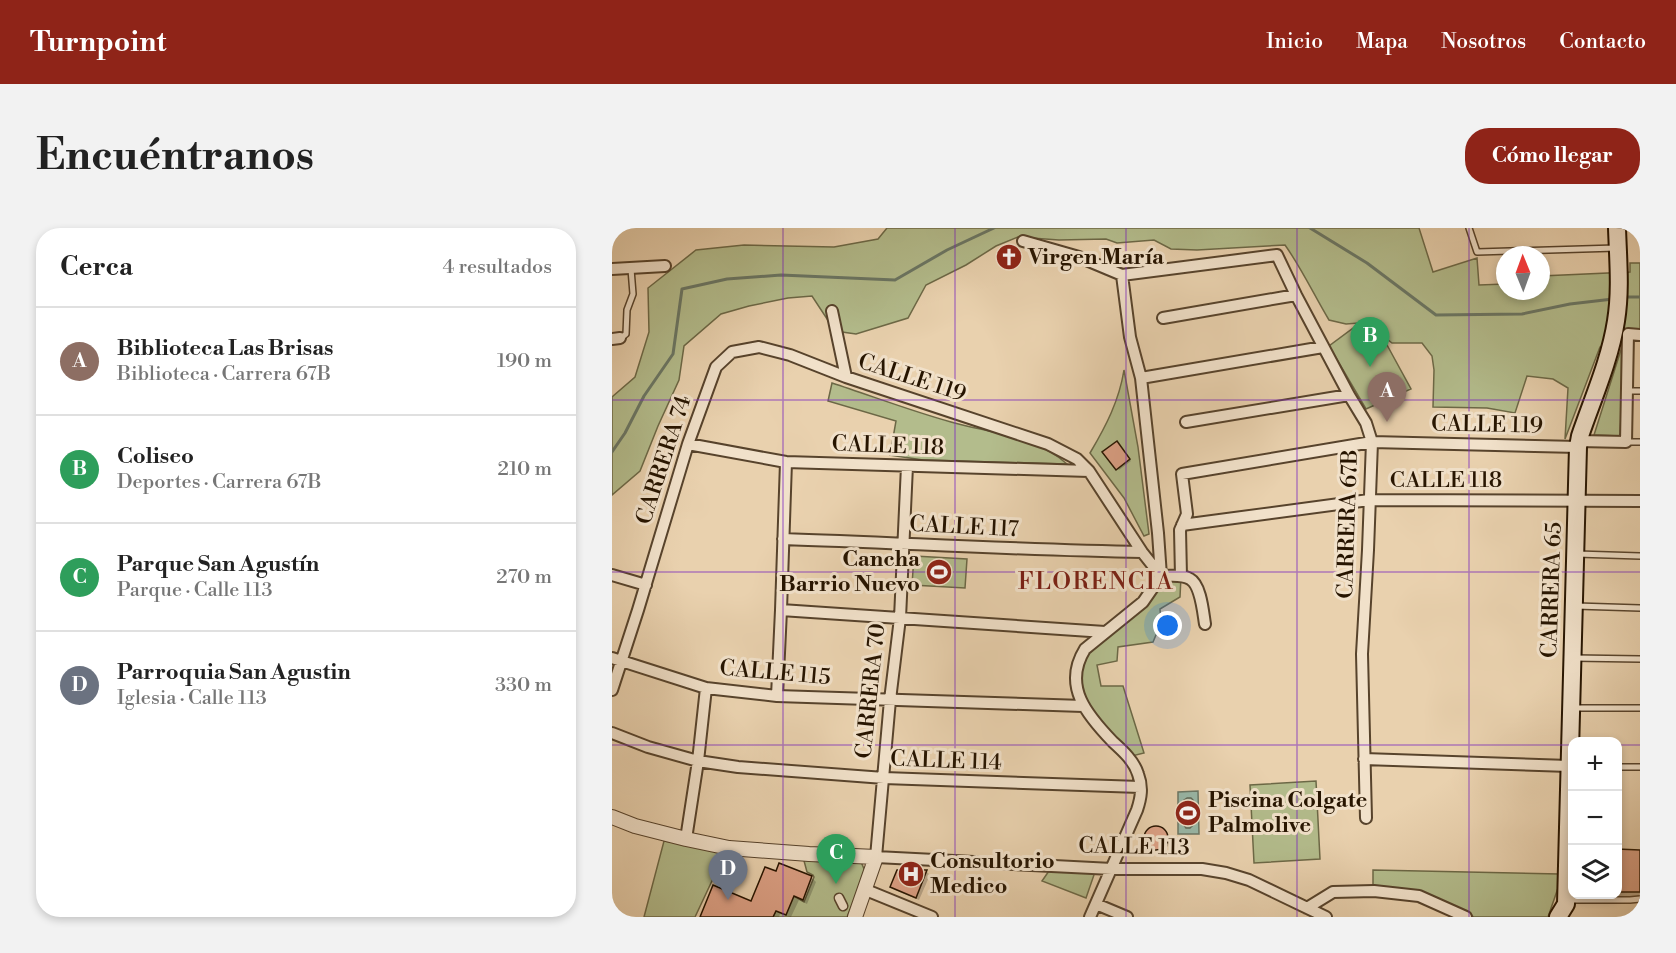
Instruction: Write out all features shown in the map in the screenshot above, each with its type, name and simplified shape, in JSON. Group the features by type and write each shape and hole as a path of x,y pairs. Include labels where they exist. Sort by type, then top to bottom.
{"main road":[{"name":"CARRERA 65","path":"1571,737 1578,444 1611,349 1618,307 1617,228"},
{"name":"CARRERA 65","path":"1564,909 1570,791"}],"street":[{"path":"1023,241 1079,256 1122,274 1130,337 1141,378 1161,576 1143,602 1085,649 1079,659 1076,675 1077,690 1083,706 1135,767 1142,794 1090,917"},
{"name":"CARRERA 67B","path":"1122,274 1277,255 1323,347 1366,423 1372,442 1362,654 1366,818"},
{"path":"612,269 665,266"},
{"path":"1163,318 1296,296"},
{"path":"832,311 846,377"},
{"path":"1626,442 1628,334 1640,334"},
{"name":"CALLE 119","path":"732,352 759,347 790,355 846,377 1048,444 1077,459 1089,471 1142,552 1161,576"},
{"path":"1141,378 1323,347"},
{"name":"CARRERA 74","path":"612,690 616,659 646,585 688,444 716,367 732,352"},
{"path":"1186,422 1348,394"},
{"name":"CALLE 119","path":"1182,525 1187,514 1182,474 1372,442 1578,444 1626,442"},
{"name":"CALLE 118","path":"688,444 786,462 1089,471"},
{"path":"777,696 786,462"},
{"name":"CARRERA 70","path":"855,917 876,857 900,618 907,466"},
{"name":"CALLE 118","path":"1182,525 1370,500 1640,501"},
{"path":"1182,525 1180,530 1186,578"},
{"name":"CALLE 117","path":"783,539 1035,550 1142,552"},
{"path":"612,575 646,585"},
{"path":"1161,576 1186,578 1198,588 1205,624"},
{"path":"781,610 1105,632"},
{"name":"CALLE 115","path":"616,659 706,687 777,696 1083,706"},
{"path":"686,839 706,687"},
{"name":"CALLE 114","path":"612,734 698,761 738,767 884,778 1140,787"},
{"path":"1364,759 1568,766"},
{"name":"CALLE 113","path":"612,817 635,826 729,848 1112,869 1202,869 1249,880 1326,917"},
{"path":"866,890 932,917"},
{"path":"1307,908 1333,892 1374,891 1419,896 1466,917"},
{"path":"1096,904 1126,917"}],"lane":[{"path":"1469,228 1477,252 1617,248"},
{"path":"616,338 626,334 627,310 633,294 631,269"},
{"path":"1627,391 1640,391"},
{"name":"CALLE 119","path":"1626,442 1640,442"},
{"path":"1575,554 1640,556"},
{"path":"1574,606 1640,608"},
{"path":"1572,657 1640,659"},
{"path":"1571,708 1640,708"},
{"path":"1622,767 1640,767"},
{"path":"1564,909 1640,899"}],"green space":[{"path":"887,228 1419,228 1433,272 1477,258 1479,285 1496,284 1496,300 1550,300 1550,276 1630,272 1630,263 1640,263 1640,329 1627,329 1600,347 1565,439 1568,388 1553,379 1527,376 1515,413 1487,408 1433,407 1432,356 1422,343 1392,343 1372,327 1359,323 1346,324 1329,320 1285,245 1197,250 1171,249 1154,240 1117,243 1106,239 1059,240 1018,237 996,246 966,265 926,285 908,318 856,334 835,331 812,296 788,298 721,314 684,346 679,380 640,471 612,495 612,397 635,377 649,332 648,288 696,250 744,245 834,247 878,239"},
{"path":"1356,326 1387,345 1411,389 1366,409 1329,346"},
{"path":"1625,337 1620,436 1594,435"},
{"path":"1124,370 1138,447 1149,534 1144,536 1124,498 1090,453 1111,413"},
{"path":"832,383 936,418 1027,441 1055,455 1067,464 923,460 890,455 896,421 828,401"},
{"name":"Cancha Barrio Nuevo","path":"914,556 967,559 965,588 912,585"},
{"path":"1161,576 1181,576 1180,597 1160,609 1161,623 1153,642 1118,647 1117,661 1097,665 1101,686 1123,686 1144,753 1128,757 1086,703 1080,681 1084,659"},
{"path":"1316,781 1320,859 1254,863 1250,785"},
{"path":"664,841 726,851 695,917 644,917"},
{"path":"803,857 861,862 865,871 847,917 773,917 776,911 794,896 804,902 814,877 807,872"},
{"path":"1051,868 1095,872 1086,898 1042,881"},
{"path":"1373,870 1559,874 1558,888 1548,917 1474,917 1419,893 1373,889"}],"water":[{"name":"Piscina Colgate Palmolive","path":"1198,791 1199,834 1178,834 1178,792"}],"building":[{"path":"1117,441 1130,459 1116,470 1102,452"},
{"path":"1151,826 1161,826 1168,833 1168,843 1161,850 1151,850 1144,843 1144,833"},
{"path":"1622,849 1640,850 1640,892 1622,892"},
{"path":"779,863 812,876 803,900 794,896 786,915 776,911 773,917 700,917 713,885 751,901 765,867 776,871"},
{"path":"897,870 927,870 916,898 890,887"}],"waterway":[{"path":"612,452 625,433 644,396 673,354 682,289 727,279 781,275 895,280 947,250 994,228"},
{"path":"1310,228 1367,263 1436,315 1522,314 1570,304 1613,299"},
{"path":"1625,297 1640,297"}],"place":[{"name":"Virgen María","path":"1009,257"},
{"name":"Coliseo","path":"1370,367"},
{"name":"Biblioteca Las Brisas","path":"1387,422"},
{"name":"Cancha Barrio Nuevo","path":"939,572"},
{"name":"Piscina Colgate Palmolive","path":"1188,813"},
{"name":"Consultorio Medico","path":"911,874"},
{"name":"Parque San Agustín","path":"836,884"},
{"name":"Parroquia San Agustin","path":"728,900"}],"district":[{"name":"FLORENCIA","path":"1096,582"}]}
